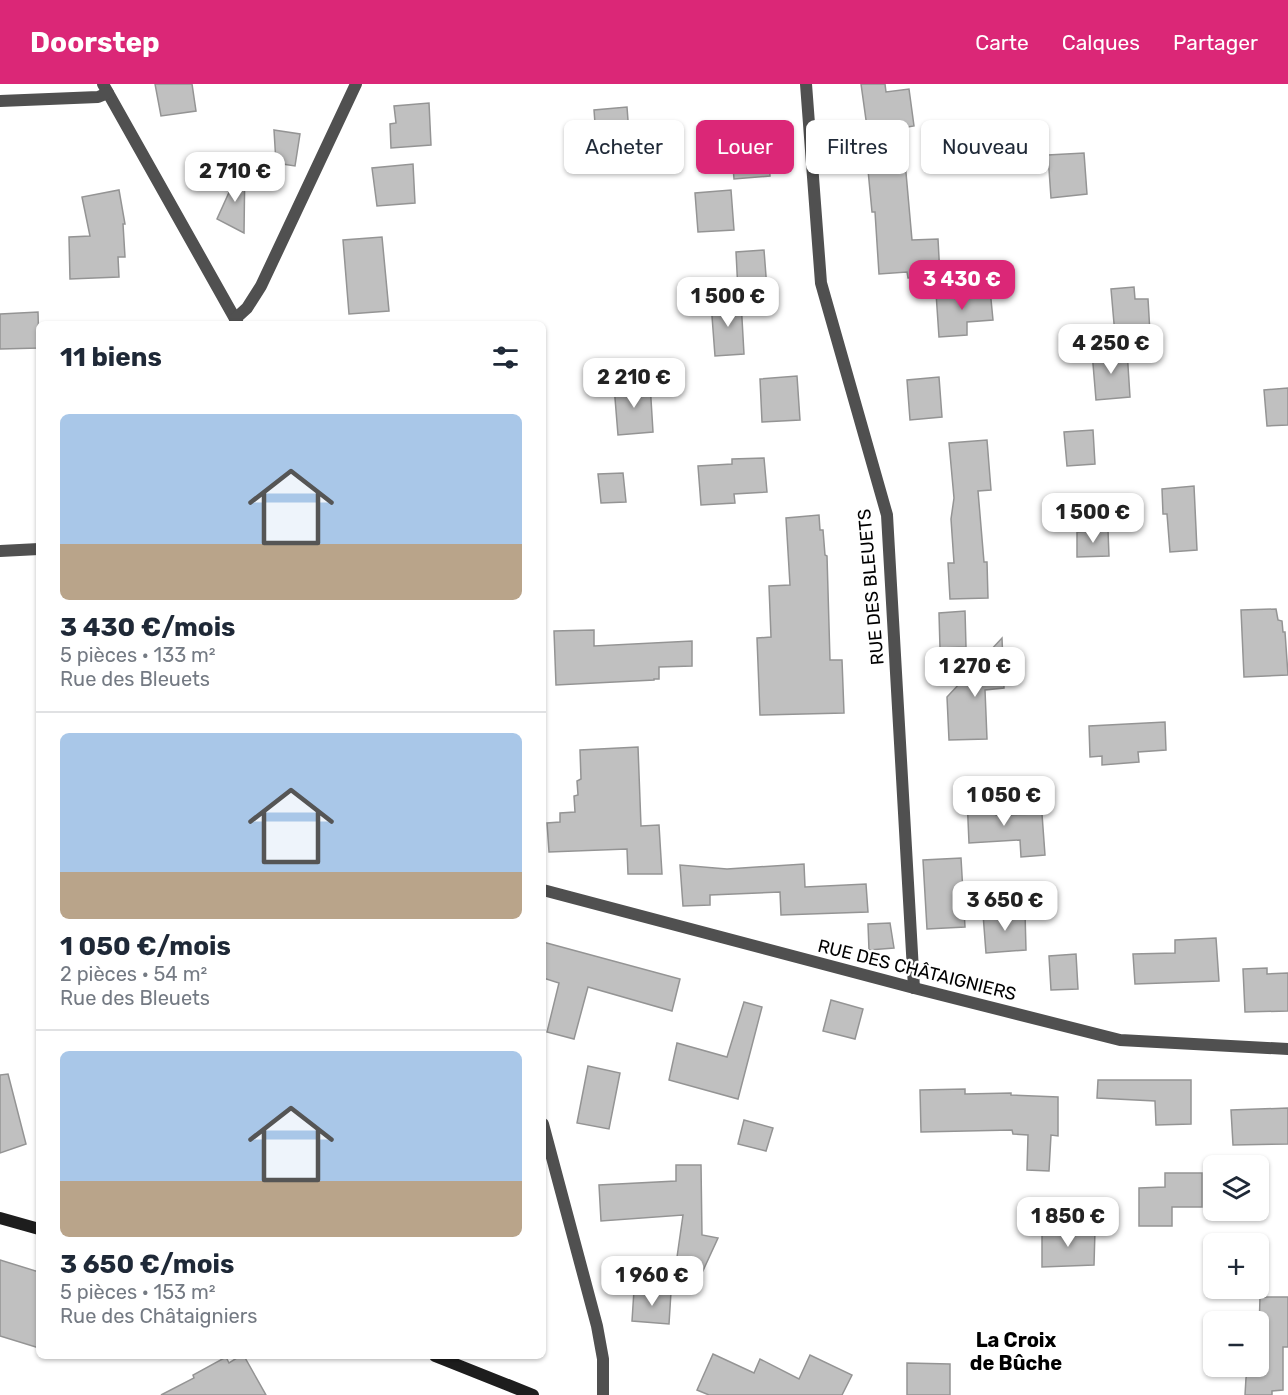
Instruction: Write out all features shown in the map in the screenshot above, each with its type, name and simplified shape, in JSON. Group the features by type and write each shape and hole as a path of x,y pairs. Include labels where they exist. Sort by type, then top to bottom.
{"street":[{"path":"0,101 98,97 105,89 236,321 261,286 356,84"},
{"name":"RUE DES BLEUETS","path":"806,84 821,283 887,515 914,988"},
{"path":"0,551 36,549"},
{"name":"RUE DES CHÂTAIGNIERS","path":"546,891 1120,1040 1288,1049"},
{"path":"546,1135 597,1326 603,1359 603,1395"},
{"path":"0,1218 36,1228"},
{"path":"443,1359 533,1395"}],"building":[{"path":"155,84 192,84 196,111 161,116"},
{"path":"861,84 885,84 886,92 909,89 914,126 909,127 909,120 866,120"},
{"path":"429,103 431,145 391,148 390,124 396,123 394,106"},
{"path":"627,107 628,120 595,120 594,110"},
{"path":"274,130 300,134 295,166 276,163"},
{"path":"1084,153 1087,194 1051,198 1049,155"},
{"path":"245,157 244,233 217,219"},
{"path":"413,164 415,203 377,206 372,168"},
{"path":"734,174 770,174 770,176 734,179"},
{"path":"868,174 906,174 912,240 938,239 940,276 908,278 907,272 879,274 875,212 872,212"},
{"path":"119,190 125,224 123,224 125,257 118,257 119,277 70,279 69,237 90,236 82,197"},
{"path":"731,190 734,230 698,232 695,193"},
{"path":"382,237 389,311 349,314 343,240"},
{"path":"764,250 767,289 738,291 736,252"},
{"path":"1134,287 1135,299 1148,299 1150,333 1115,335 1111,289"},
{"path":"990,289 993,320 967,322 967,335 939,337 936,293"},
{"path":"741,301 744,354 715,356 711,303"},
{"path":"38,312 36,348 0,349 0,314"},
{"path":"1127,350 1130,397 1096,400 1092,352"},
{"path":"797,376 800,420 762,422 760,379"},
{"path":"939,377 942,417 910,420 907,380"},
{"path":"650,383 653,432 618,435 614,386"},
{"path":"1288,388 1288,425 1267,426 1264,390"},
{"path":"1093,430 1095,464 1067,466 1064,432"},
{"path":"987,440 991,490 978,491 984,562 987,562 988,598 950,599 948,563 954,563 951,519 954,498 949,443"},
{"path":"764,458 767,492 734,494 735,503 701,505 698,466 732,464 732,459"},
{"path":"623,473 626,502 601,503 598,474"},
{"path":"1194,486 1197,550 1170,552 1167,514 1163,514 1162,489"},
{"path":"819,515 820,530 823,530 825,555 827,556 830,660 842,660 844,713 760,715 757,638 771,637 769,586 790,585 786,518"},
{"path":"1108,530 1109,556 1077,557 1077,532"},
{"path":"1276,609 1278,620 1282,621 1283,632 1285,632 1288,675 1244,677 1241,610"},
{"path":"965,611 966,647 940,648 939,613"},
{"path":"594,630 594,646 692,641 692,666 659,667 659,679 654,680 556,685 554,631"},
{"path":"1002,638 1004,688 985,690 987,739 949,740 947,697"},
{"path":"1165,722 1166,750 1138,752 1139,762 1102,765 1102,756 1090,757 1089,726"},
{"path":"638,747 641,826 659,825 662,874 628,874 627,849 549,852 547,823 560,822 560,813 575,812 574,796 578,795 577,781 581,779 580,750"},
{"path":"995,796 996,815 1042,814 1045,855 1021,857 1020,840 969,843 967,797"},
{"path":"961,858 965,927 927,929 923,860"},
{"path":"804,864 805,887 866,884 868,912 781,915 780,892 710,895 710,905 683,906 680,865 727,869"},
{"path":"1025,912 1026,950 986,953 983,914"},
{"path":"890,923 894,948 869,950 868,924"},
{"path":"1216,938 1219,981 1135,984 1133,954 1175,953 1175,940"},
{"path":"546,943 680,979 672,1011 588,987 574,1039 547,1032 559,983 546,979"},
{"path":"1076,954 1078,989 1051,990 1049,956"},
{"path":"1267,968 1267,974 1288,973 1288,1011 1245,1012 1243,969"},
{"path":"831,1000 863,1009 855,1039 823,1031"},
{"path":"744,1002 762,1007 738,1099 669,1080 677,1043 727,1057"},
{"path":"588,1066 620,1073 609,1129 577,1123"},
{"path":"8,1074 26,1144 0,1153 0,1075"},
{"path":"1098,1080 1191,1080 1191,1124 1156,1125 1155,1101 1097,1098"},
{"path":"965,1089 965,1094 1011,1093 1011,1095 1058,1097 1058,1136 1051,1135 1049,1171 1027,1170 1028,1135 1013,1134 1012,1130 921,1132 920,1090"},
{"path":"1288,1108 1288,1144 1233,1145 1231,1110"},
{"path":"744,1120 773,1128 766,1151 738,1144"},
{"path":"676,1165 701,1165 702,1235 718,1238 701,1275 675,1271 683,1215 601,1221 599,1185 676,1181"},
{"path":"1165,1173 1202,1173 1202,1207 1172,1207 1172,1226 1139,1226 1139,1188 1165,1187"},
{"path":"1042,1230 1095,1230 1094,1265 1042,1267"},
{"path":"0,1260 36,1271 36,1347 0,1336"},
{"path":"634,1290 671,1292 669,1324 632,1321"},
{"path":"1288,1297 1288,1347 1283,1347 1283,1390 1272,1391 1272,1395 1245,1395 1246,1377 1269,1377 1269,1311 1260,1311 1260,1299"},
{"path":"713,1354 754,1373 760,1359 799,1379 810,1355 852,1375 842,1395 709,1395 697,1390"},
{"path":"222,1359 227,1359 229,1363 235,1359 246,1359 266,1395 161,1395 194,1378 193,1375"},
{"path":"907,1363 950,1364 950,1395 907,1395"}],"district":[{"name":"La Croix de Bûche","path":"1016,1352"}]}
